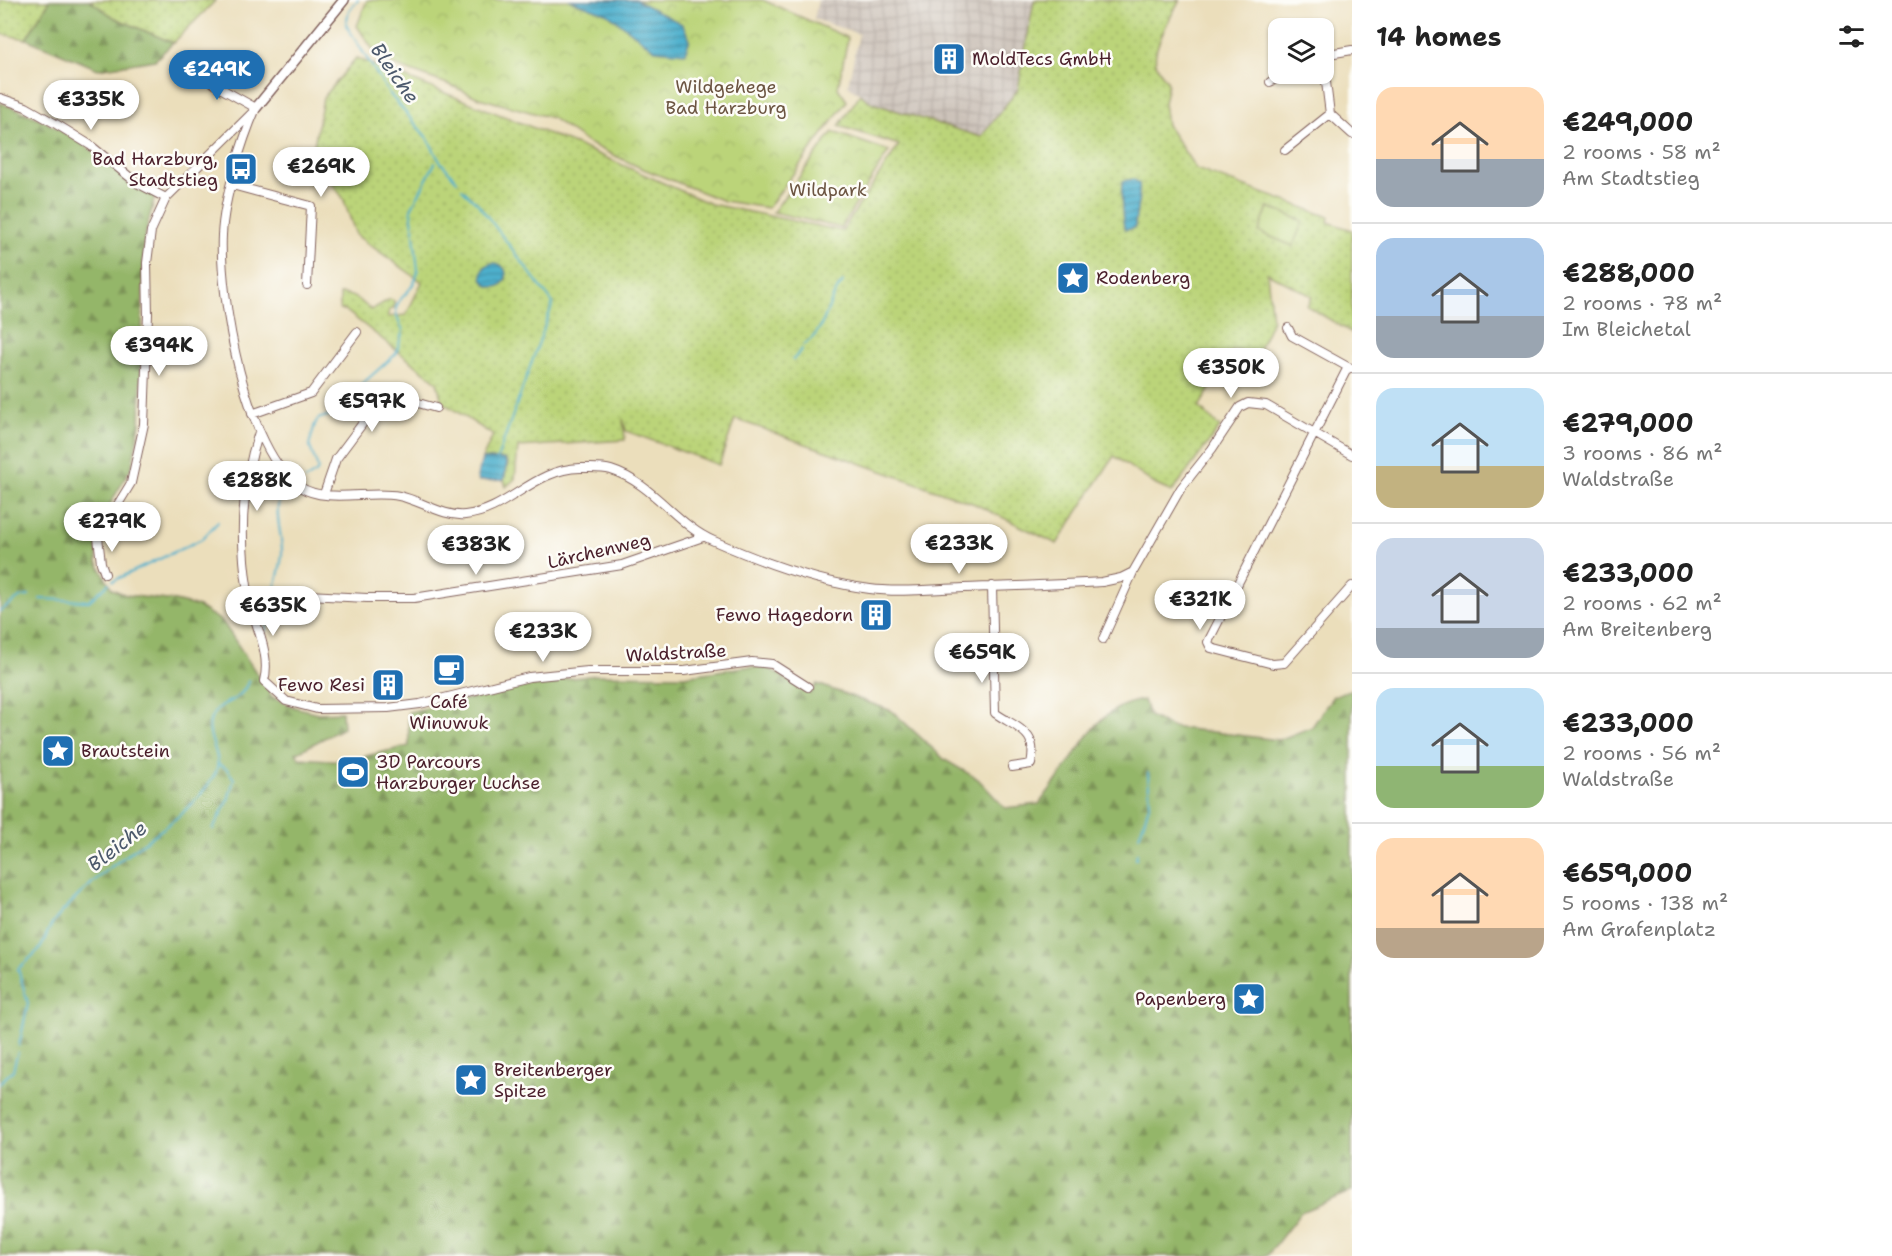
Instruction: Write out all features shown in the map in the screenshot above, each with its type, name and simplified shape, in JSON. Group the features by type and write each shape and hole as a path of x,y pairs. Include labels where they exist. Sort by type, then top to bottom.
{"street":[{"path":"105,574 100,563 98,537 131,483 141,448 145,402 148,242 166,198 256,108 344,0"},
{"path":"1334,54 1352,50"},
{"path":"195,69 220,88 256,108"},
{"path":"1326,84 1330,114 1352,134"},
{"path":"0,98 26,107 56,124 90,145 137,183 166,198"},
{"path":"256,108 243,140 232,185 222,231 221,261 232,342 252,414 259,432 294,483 304,489 324,494 402,496 436,509 466,515 494,504 555,471 572,468 610,470 660,500 703,537 783,568 849,586 902,590 1102,582 1121,579 1133,572"},
{"path":"1286,150 1330,114"},
{"path":"232,185 311,206 307,285"},
{"path":"1288,328 1292,336 1350,368 1208,642 1211,648 1274,664 1284,663 1352,586"},
{"path":"252,414 311,393 357,332"},
{"path":"324,494 336,459 383,396 390,395 436,408"},
{"path":"1103,639 1133,572 1181,488 1212,449 1240,407 1248,403 1266,405 1352,455"},
{"path":"248,592 244,523 245,485 259,432"},
{"name":"Lärchenweg","path":"248,592 414,598 622,565 703,537"},
{"path":"992,586 995,713 1032,739 1035,747 1031,764 1012,767"},
{"name":"Waldstraße","path":"248,592 268,666 264,681 286,701 317,709 388,708 420,704 529,677 588,671 684,671 752,662 772,664 808,687"}],"shaded area":[{"name":"MoldTecs GmbH","path":"818,0 1034,0 1018,89 981,137 872,103 848,85 859,34 814,19"}],"green space":[{"path":"0,0 47,0 49,2 26,39 0,34"},
{"path":"47,0 89,0 115,18 173,43 155,60 98,69 26,39 49,2"},
{"path":"89,0 216,0 173,43 115,18"},
{"name":"Wildgehege Bad Harzburg","path":"367,0 763,0 848,38 838,88 847,101 768,208 724,201 641,168 588,143 552,118 479,98 380,60 357,26"},
{"path":"1034,0 1180,0 1160,40 1156,62 1168,83 1164,103 1167,125 1196,169 1329,217 1328,222 1352,230 1352,333 1307,306 1312,296 1267,273 1272,320 1257,354 1233,350 1199,407 1220,427 1172,492 1156,485 1114,456 1057,544 975,504 735,419 719,465 626,431 623,419 625,440 518,447 515,479 506,487 504,480 508,463 504,459 482,459 493,435 442,402 437,382 345,310 340,310 340,294 345,294 360,301 371,310 390,299 394,301 394,308 389,310 388,317 406,315 422,282 356,235 343,198 312,156 323,98 356,58 577,145 711,204 842,231 899,145 839,126 860,94 872,103 981,137 1018,89"},
{"path":"0,103 62,131 155,196 144,240 140,423 132,466 97,527 97,562 112,589 126,595 175,601 199,607 223,622 272,697 294,707 318,713 342,712 343,728 296,753 299,758 344,761 409,746 408,712 555,680 597,675 684,676 744,667 767,667 810,694 817,684 892,711 945,760 978,779 1005,808 1039,804 1100,722 1109,714 1130,703 1144,700 1149,716 1171,727 1279,740 1312,727 1333,696 1352,689 1352,1191 1301,1212 1267,1256 0,1256"},
{"name":"Wildpark","path":"833,132 889,151 841,228 773,212"},
{"path":"1268,207 1303,221 1293,246 1259,232"}],"water":[{"path":"569,0 636,0 682,24 690,39 685,53 655,50 608,14"},
{"path":"1133,179 1139,183 1135,228 1125,230 1122,185 1123,181"},
{"path":"494,263 499,264 505,270 505,280 499,286 494,287 489,286 483,280 482,275 483,270 489,264"},
{"path":"482,459 504,459 507,463 504,480 479,481 477,477"}],"waterway":[{"name":"Bleiche","path":"358,0 349,10 346,25 388,92 428,139 439,160 457,181"},
{"name":"Bleiche","path":"306,479 317,472 318,468 309,445 318,419 339,412 353,402 362,384 396,354 403,330 398,319 397,304 415,281 418,271 411,209 435,163"},
{"path":"462,189 478,204 553,303 497,459"},
{"path":"803,345 817,332 843,282"},
{"path":"793,360 802,349"},
{"name":"Bleiche","path":"275,588 282,554 278,506 283,492 290,490"},
{"path":"113,581 202,539 218,522"},
{"path":"40,599 89,601 109,583"},
{"path":"0,611 21,597 29,596"},
{"name":"Bleiche","path":"264,637 268,618 275,608 273,600"},
{"name":"Bleiche","path":"19,1046 28,1003 18,969 41,947 51,926 74,900 104,872 190,806 204,791 218,766 209,729 210,721 218,708 241,694 249,680"},
{"path":"213,829 228,800 234,779 227,769 218,764"},
{"path":"1139,836 1150,803 1148,773"},
{"path":"1136,859 1137,853"},
{"name":"Bleiche","path":"0,1083 13,1070 18,1052"}],"place":[{"name":"MoldTecs GmbH","path":"949,59"},
{"name":"Bad Harzburg, Stadtstieg","path":"241,169"},
{"name":"Rodenberg","path":"1073,278"},
{"name":"Fewo Hagedorn","path":"876,615"},
{"name":"Café Winuwuk","path":"449,670"},
{"name":"Fewo Resi","path":"388,685"},
{"name":"Brautstein","path":"58,751"},
{"name":"3D Parcours Harzburger Luchse","path":"353,772"},
{"name":"Papenberg","path":"1249,999"},
{"name":"Breitenberger Spitze","path":"471,1080"}]}
